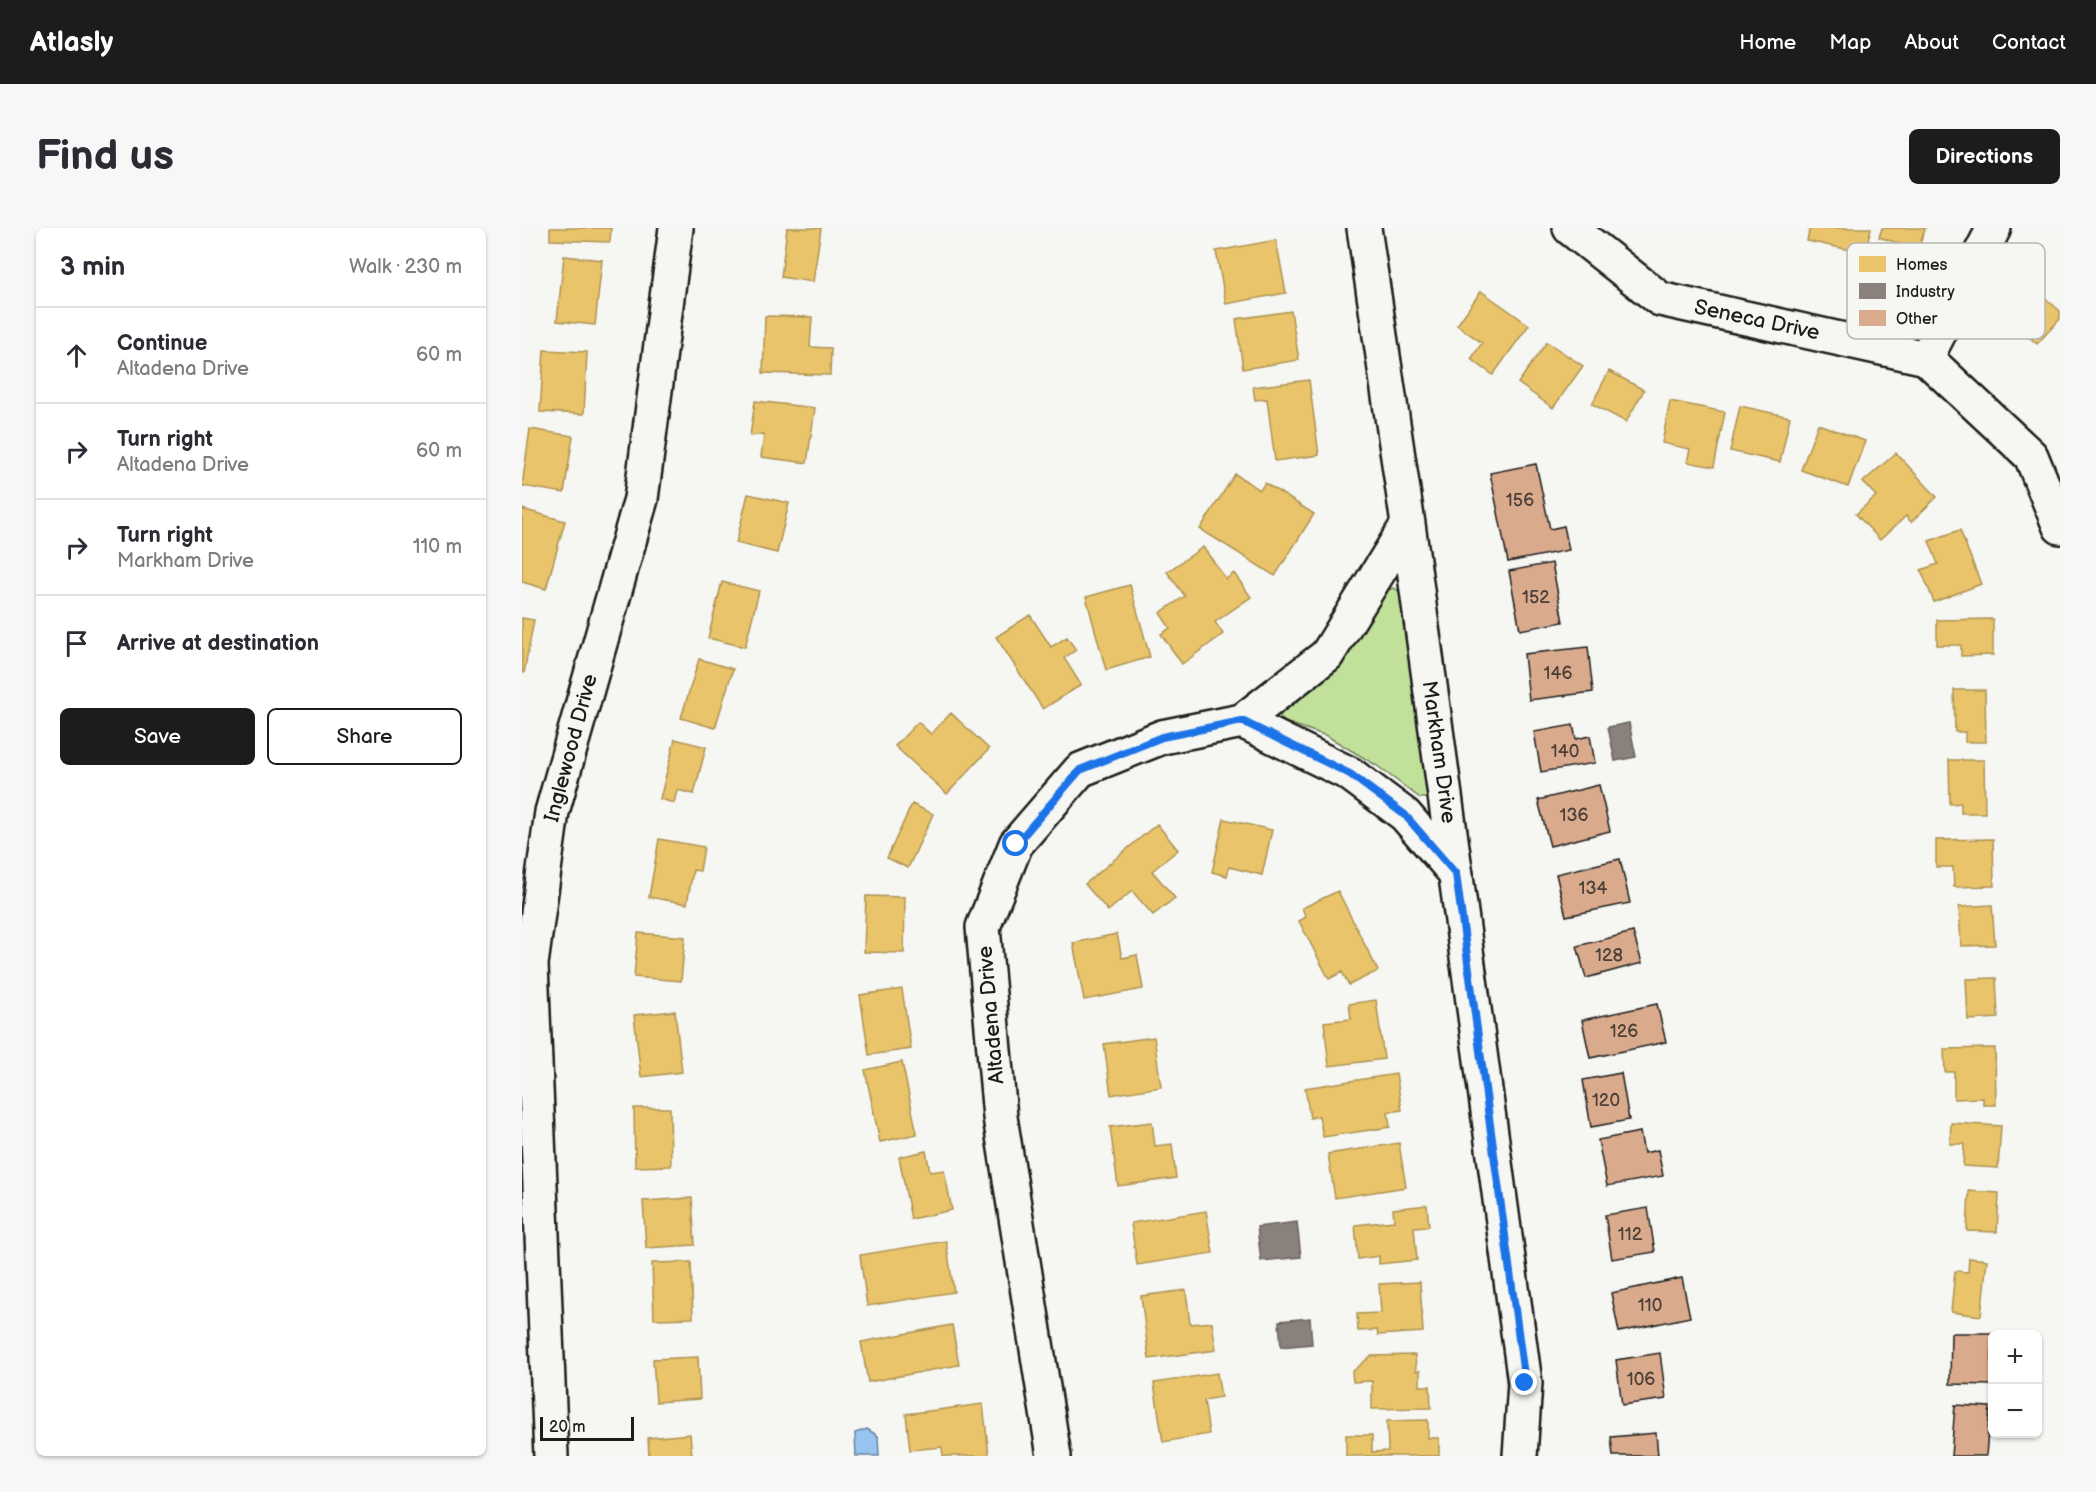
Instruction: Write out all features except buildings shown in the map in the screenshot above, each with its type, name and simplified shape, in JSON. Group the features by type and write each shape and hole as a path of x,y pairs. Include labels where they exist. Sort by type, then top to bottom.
{"street":[{"name":"Inglewood Drive","path":"551,1456 531,964 552,812 641,499 676,228"},
{"name":"Markham Drive","path":"1364,228 1408,524 1525,1383 1520,1456"},
{"name":"Seneca Drive","path":"1570,228 1660,299 1926,357"},
{"path":"1986,243 1994,228"},
{"path":"1935,339 1926,357 2031,456 2060,527"},
{"name":"Altadena Drive","path":"1054,1456 999,1117 983,927 1016,844 1080,770 1162,737 1242,721 1328,655 1408,524"},
{"path":"1242,721 1350,774 1405,815 1456,874"}],"green space":[{"path":"1394,588 1400,592 1429,792 1427,798 1420,798 1376,765 1327,736 1285,722 1280,717 1283,711 1315,683 1341,655 1364,626 1387,590"}],"water":[{"path":"867,1429 878,1436 879,1456 856,1456 855,1433"}],"route":[{"path":"1016,844 1080,770 1162,737 1242,721 1350,774 1405,815 1456,874 1525,1383"}]}
